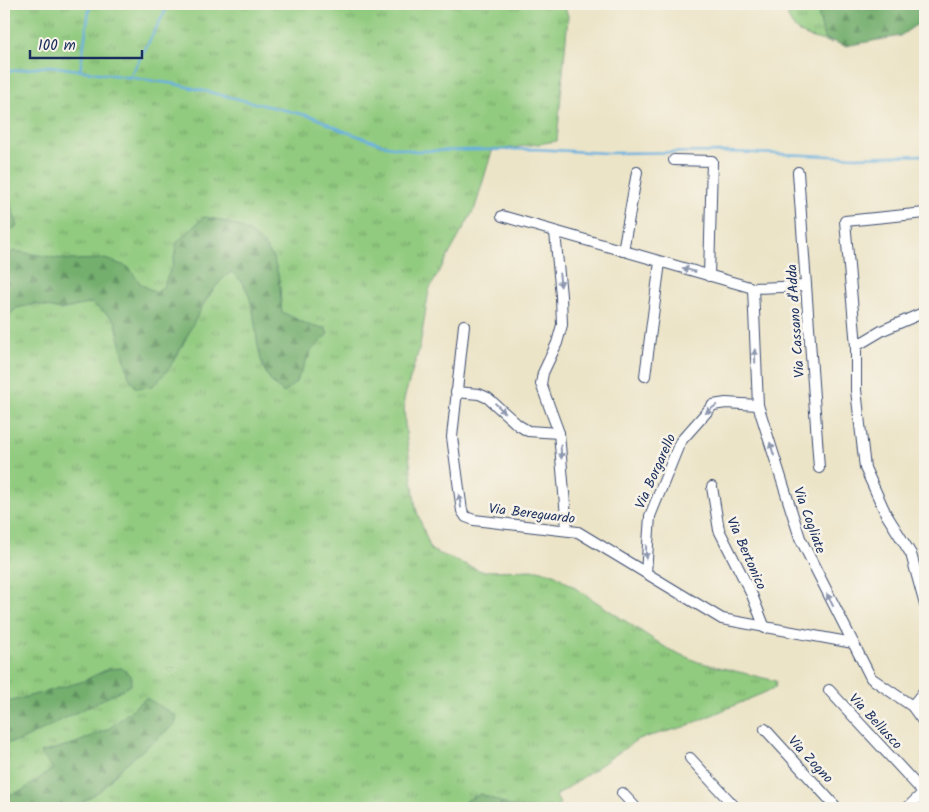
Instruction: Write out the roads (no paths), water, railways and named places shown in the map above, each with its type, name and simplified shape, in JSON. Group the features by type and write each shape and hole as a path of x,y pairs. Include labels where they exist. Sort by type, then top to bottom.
{"street":[{"path":"674,160 712,161 709,276"},
{"path":"623,251 637,172"},
{"name":"Via Cassano d'Adda","path":"798,172 820,468"},
{"path":"925,213 845,221 856,346 856,390 867,474 886,514 911,554 925,605"},
{"path":"502,216 752,288 806,286"},
{"path":"555,232 562,296 562,325 557,344 543,373 541,384 559,433 566,529"},
{"path":"644,376 660,262"},
{"name":"Via Cogliate","path":"752,288 758,405 800,538 873,681 912,706 925,724"},
{"path":"856,346 883,330 925,312"},
{"name":"Via Bereguardo","path":"464,325 452,448 462,511 466,517 474,520 566,529 587,535 719,618 853,643"},
{"path":"456,392 477,394 488,398 525,430 559,433"},
{"name":"Via Borgarello","path":"646,572 650,516 680,442 713,405 726,403 758,405"},
{"name":"Via Bertonico","path":"712,487 719,530 752,595 765,628"},
{"name":"Via Bellusco","path":"829,690 924,792"},
{"path":"912,706 925,690"},
{"name":"Via Zogno","path":"765,729 837,808"},
{"path":"690,758 736,808"},
{"path":"907,808 924,792"},
{"path":"622,793 636,808"}],"waterway":[{"path":"80,71 90,4"},
{"path":"130,77 169,4"},
{"path":"4,72 50,66 175,84 314,117 341,130 387,146 415,151 534,149 606,153 728,152 856,157 925,155"}]}
